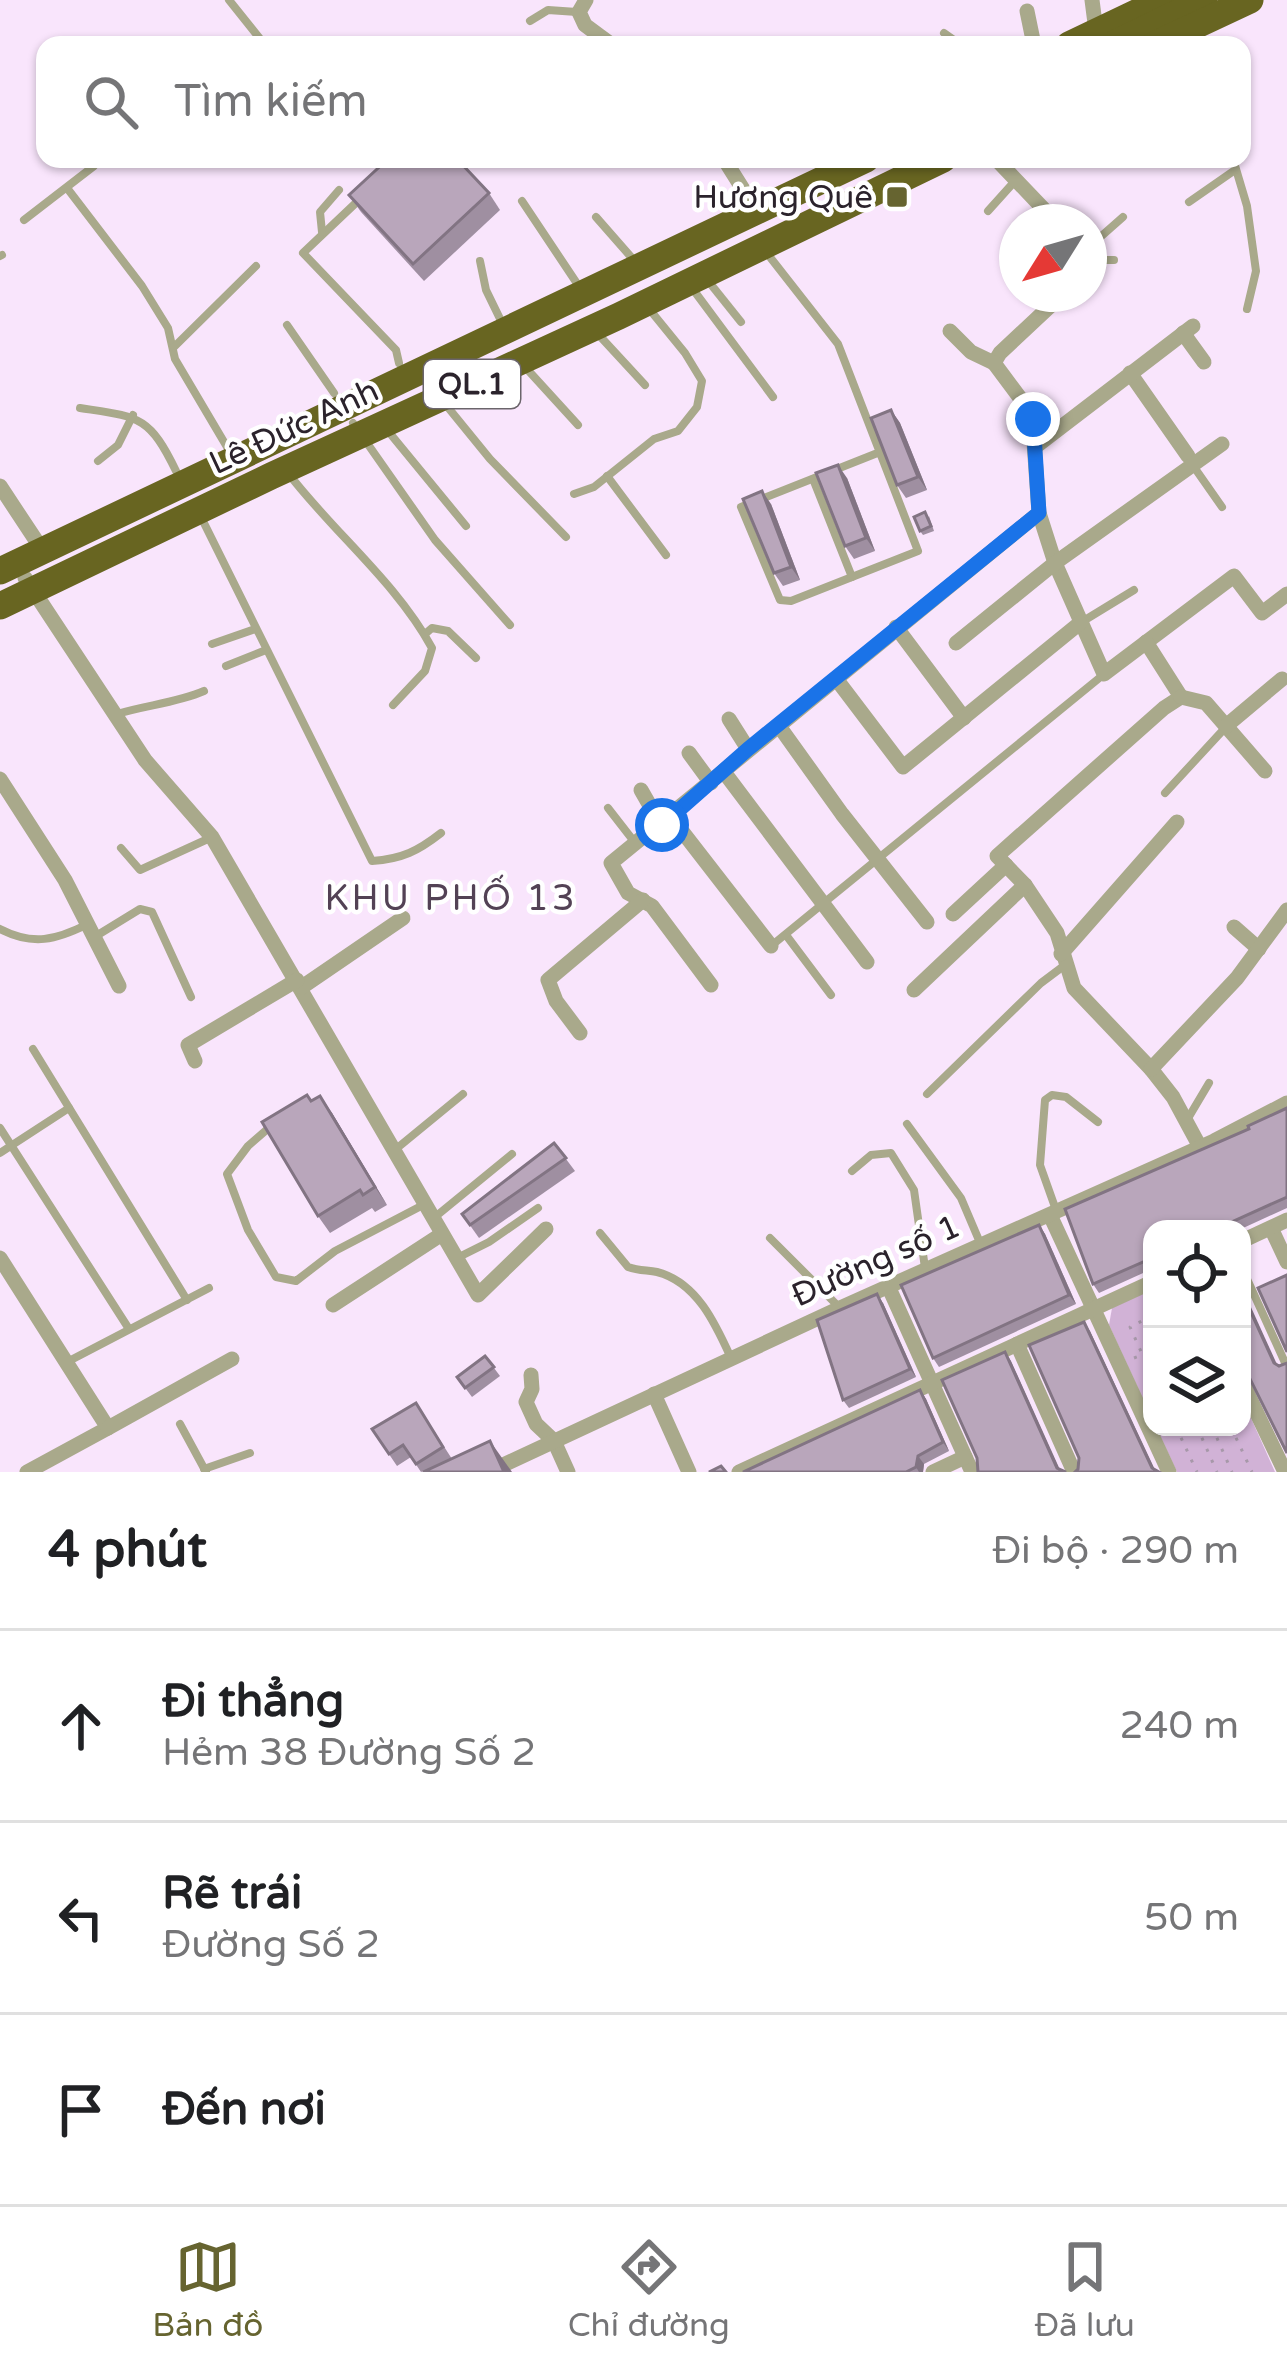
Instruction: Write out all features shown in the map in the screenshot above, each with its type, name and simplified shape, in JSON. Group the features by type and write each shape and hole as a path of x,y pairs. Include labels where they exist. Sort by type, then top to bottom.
{"highway":[{"path":"1107,36 1162,0"},
{"path":"1109,36 1204,0"},
{"path":"1173,36 1250,0"},
{"path":"1200,36 1276,0"},
{"name":"Lê Đức Anh","path":"0,606 40,546 176,471 399,363 502,323 576,282 824,168"},
{"name":"Lê Đức Anh","path":"0,556 40,546 502,323 846,168"},
{"name":"Lê Đức Anh","path":"366,428 894,168"},
{"name":"Lê Đức Anh","path":"14,582 441,398 925,168"},
{"name":"Lê Đức Anh","path":"14,582 198,511 283,463"}],"street":[{"path":"1092,0 1103,36"},
{"path":"582,6 585,26 599,36"},
{"path":"1028,11 1032,36"},
{"path":"730,168 751,202"},
{"path":"1005,168 1039,204"},
{"path":"994,363 1045,312"},
{"path":"1035,447 1188,330 1204,362"},
{"path":"950,332 971,352 994,363 1032,414 1039,513 1055,563 1104,674 1234,576 1262,613 1287,593"},
{"path":"1130,373 1191,461"},
{"path":"956,644 1055,563 1191,461 1222,444"},
{"path":"0,486 40,546"},
{"path":"711,985 643,900 628,893 611,863 1039,513"},
{"path":"14,582 145,760 212,837 478,1295 546,1229"},
{"path":"837,680 903,767 1080,623"},
{"path":"896,627 964,718"},
{"path":"1146,643 1181,697 1205,703 1265,771"},
{"path":"1226,726 1282,679"},
{"path":"1181,697 997,856 1025,885 1057,933 1074,988 1151,1069 1200,1147"},
{"path":"729,719 748,749"},
{"path":"779,726 927,922"},
{"path":"689,753 717,777 825,902 867,962"},
{"path":"0,779 93,929 119,986"},
{"path":"640,790 771,946"},
{"path":"1063,959 1177,822"},
{"path":"953,914 1006,865"},
{"path":"914,990 1025,885"},
{"path":"580,1033 556,1001 548,980 643,900"},
{"path":"1151,1069 1237,978 1287,910"},
{"path":"196,1061 188,1045 195,1040 403,918"},
{"path":"1234,927 1259,949"},
{"name":"Đường số 1","path":"488,1472 1287,1103"},
{"path":"1053,1214 1169,1472"},
{"path":"333,1305 434,1218"},
{"path":"1251,1237 1279,1224 1287,1262"},
{"path":"0,1258 108,1428"},
{"path":"739,1472 1143,1286"},
{"path":"889,1288 968,1465 933,1472"},
{"path":"1016,1344 1074,1472"},
{"path":"26,1472 232,1359"},
{"path":"531,1376 532,1390 526,1402 536,1424 554,1441 568,1472"},
{"path":"654,1394 689,1472"},
{"path":"1251,1401 1285,1472"}],"lane":[{"path":"230,0 258,36"},
{"path":"530,21 548,10 582,6"},
{"path":"944,33 948,36"},
{"path":"24,220 92,168"},
{"path":"1189,202 1235,170 1247,206 1256,271 1247,309"},
{"path":"988,211 1016,180"},
{"path":"68,188 168,328 172,348 227,447"},
{"path":"322,233 320,212 339,190"},
{"path":"363,196 303,253 396,350 399,363"},
{"path":"522,201 576,282"},
{"path":"596,217 631,257"},
{"path":"1107,231 1123,217"},
{"path":"763,247 832,334 880,452 918,550 783,602 775,594 741,507 880,452"},
{"path":"1107,260 1114,260"},
{"path":"480,261 486,290 502,323"},
{"path":"172,348 256,266"},
{"path":"696,279 742,322"},
{"path":"696,279 695,296 773,398"},
{"path":"574,494 595,487 654,439 678,431 697,407 701,381 645,304"},
{"path":"287,325 334,393"},
{"path":"593,328 645,385"},
{"path":"520,362 578,425"},
{"path":"441,398 490,459 566,537"},
{"path":"80,408 134,415 162,442 176,471"},
{"path":"98,461 118,445 134,415"},
{"path":"366,428 466,526"},
{"path":"366,428 435,540 511,625"},
{"path":"1191,461 1222,507"},
{"path":"283,463 312,504 414,614 432,648 424,671 393,705"},
{"path":"607,476 665,554"},
{"path":"813,478 852,577"},
{"path":"198,511 372,861 417,852 441,832"},
{"path":"1080,623 1134,590"},
{"path":"212,644 255,628"},
{"path":"424,634 432,628 448,632 476,658"},
{"path":"226,666 266,650"},
{"path":"771,946 1104,674"},
{"path":"115,714 204,691"},
{"path":"1166,793 1226,726"},
{"path":"608,808 636,844"},
{"path":"121,848 140,870 212,837"},
{"path":"0,929 20,939 55,940 140,908 152,912 190,997"},
{"path":"786,934 831,995"},
{"path":"927,1094 1063,959"},
{"path":"33,1049 187,1300"},
{"path":"1186,1121 1209,1083"},
{"path":"395,1150 463,1094"},
{"path":"1053,1214 1040,1165 1046,1100 1052,1095 1066,1097 1098,1122"},
{"path":"0,1154 69,1108"},
{"path":"276,1122 248,1146 227,1174 248,1230 277,1276 296,1281 335,1251 434,1218 512,1154"},
{"path":"907,1124 962,1198 981,1246"},
{"path":"0,1128 129,1329"},
{"path":"852,1171 871,1155 891,1154 914,1190 925,1272"},
{"path":"456,1258 538,1208"},
{"path":"601,1233 628,1267 659,1273 683,1286 712,1316 731,1360"},
{"path":"770,1238 840,1308"},
{"path":"65,1363 209,1288"},
{"path":"1251,1288 1287,1367"},
{"path":"180,1424 205,1471 250,1453"}],"path":[{"path":"1126,1294 1137,1323"},
{"path":"1142,1355 1130,1327 1143,1320"},
{"path":"1181,1436 1197,1472"},
{"path":"1201,1436 1217,1472"},
{"path":"1214,1436 1232,1472"},
{"path":"1235,1436 1252,1472"}],"shaded area":[{"path":"1143,1293 1143,1399 1109,1325 1112,1308"},
{"path":"1251,1418 1275,1472 1177,1472 1160,1436 1251,1436"}],"building":[{"path":"378,168 465,168 489,193 413,264 349,195"},
{"path":"891,410 918,477 897,485 871,418"},
{"path":"838,465 866,538 845,546 816,473"},
{"path":"762,491 791,567 774,573 743,499"},
{"path":"925,512 931,526 920,531 914,517"},
{"path":"307,1095 311,1101 320,1096 375,1187 363,1195 360,1190 318,1216 262,1122"},
{"path":"1287,1108 1287,1197 1236,1220 1143,1220 1143,1262 1093,1284 1065,1209"},
{"path":"554,1143 566,1158 470,1225 462,1214"},
{"path":"1039,1225 1069,1295 933,1358 901,1285"},
{"path":"1287,1275 1287,1352 1258,1288"},
{"path":"877,1294 910,1369 843,1400 817,1320"},
{"path":"1251,1312 1274,1363 1287,1363 1287,1453 1251,1381"},
{"path":"1084,1322 1152,1468 1159,1472 1075,1472 1079,1458 1029,1345"},
{"path":"1005,1352 1057,1468 1066,1472 978,1472 977,1458 942,1380"},
{"path":"485,1356 494,1367 465,1388 457,1377"},
{"path":"920,1390 943,1442 918,1456 916,1467 906,1472 743,1472"},
{"path":"416,1403 443,1447 416,1464 403,1445 389,1454 372,1429"},
{"path":"490,1441 504,1472 423,1472"}],"place":[{"name":"Hương Quê","path":"897,197"}],"district":[{"name":"KHU PHỐ 13","path":"451,898"}],"route":[{"path":"662,825 748,749 1039,513 1033,419"}]}
